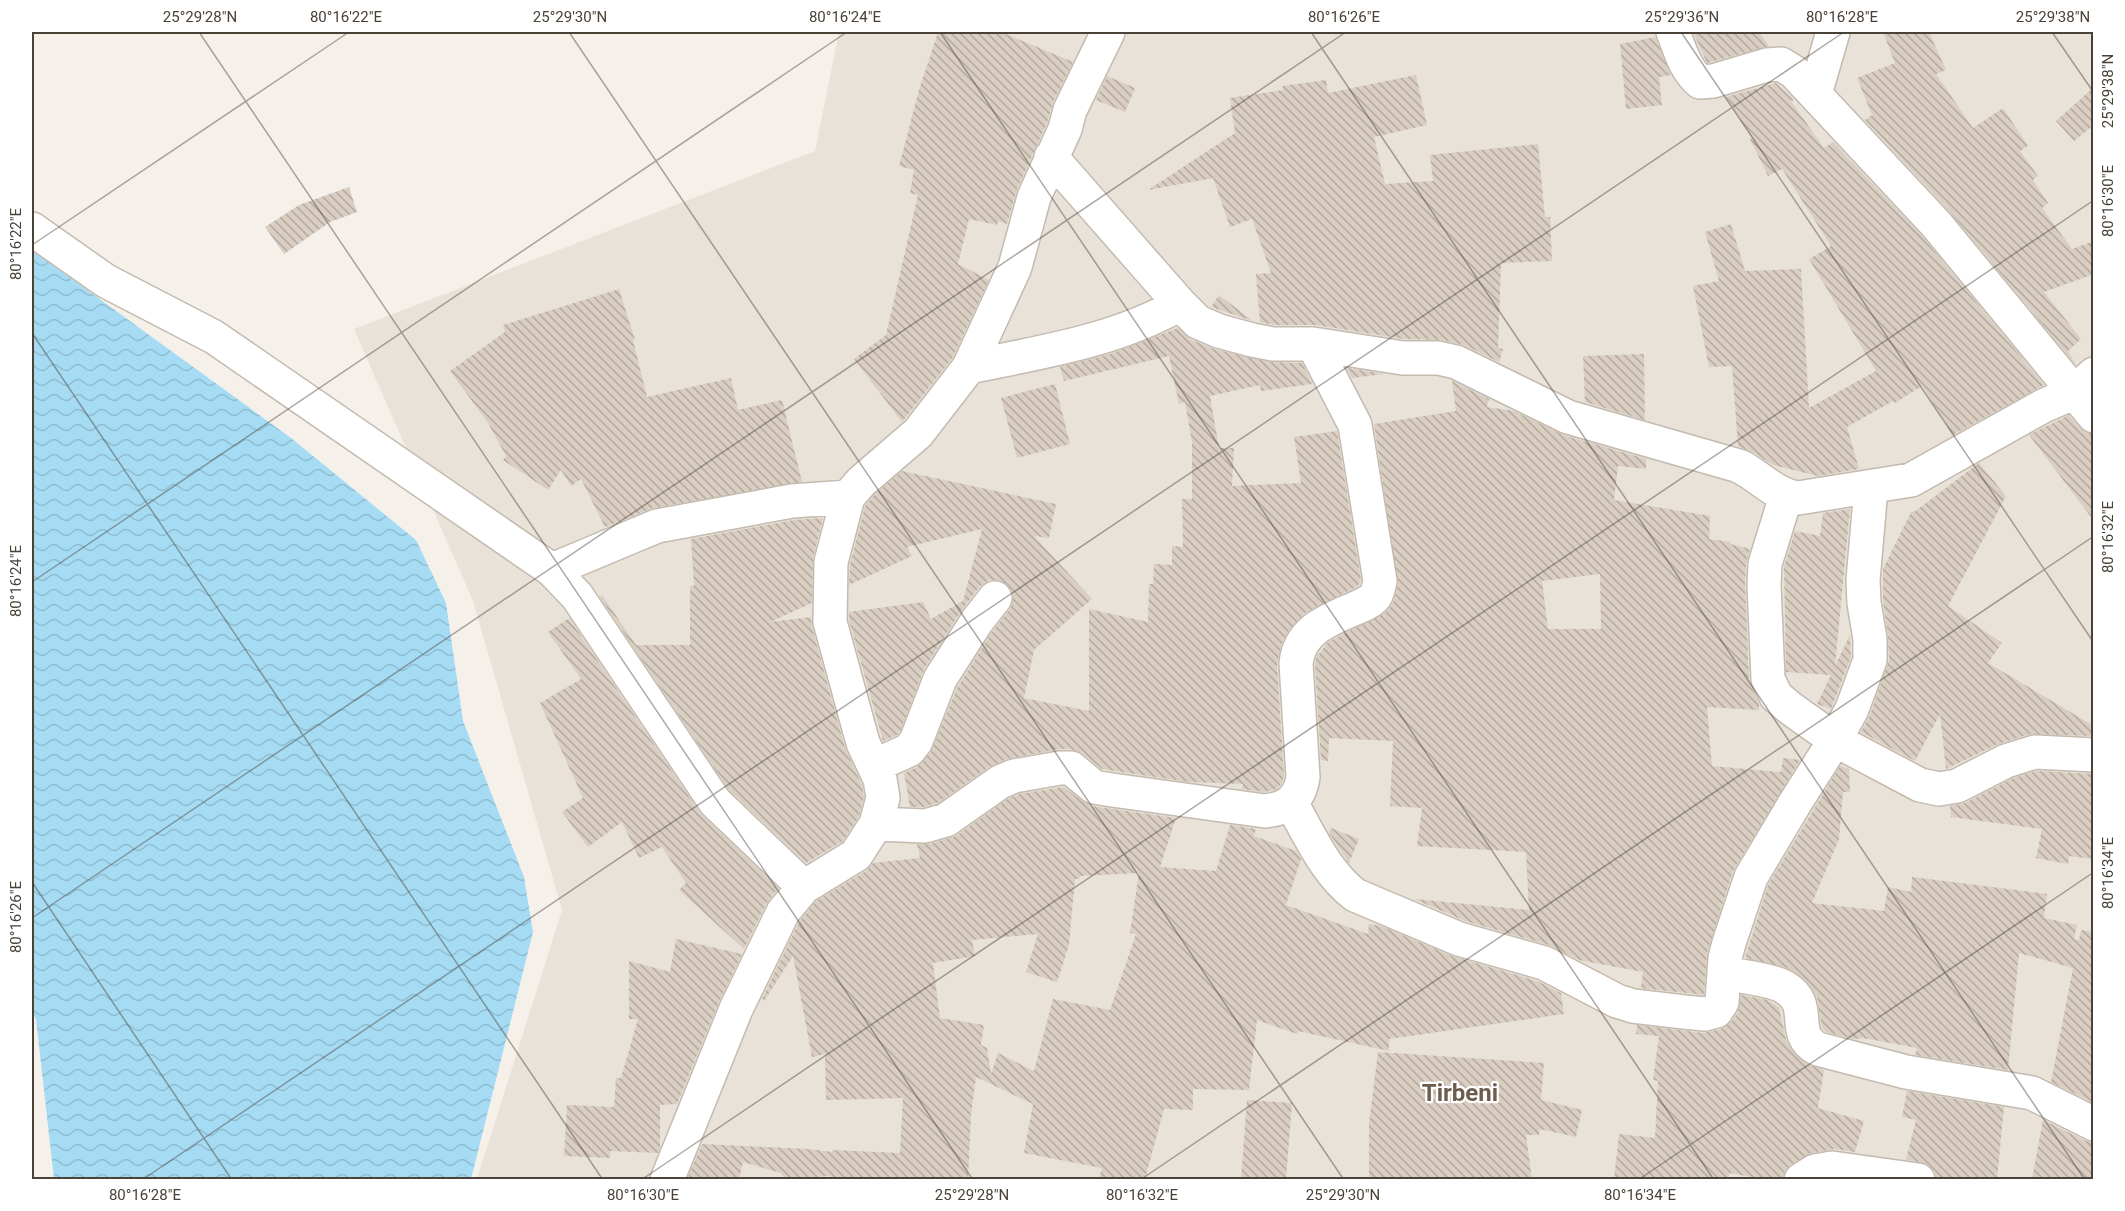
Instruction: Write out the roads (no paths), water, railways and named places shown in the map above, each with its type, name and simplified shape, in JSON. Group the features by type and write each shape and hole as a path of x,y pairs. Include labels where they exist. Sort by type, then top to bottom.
{"street":[{"path":"667,1179 736,1009 783,912 804,886 856,855 876,824 883,798 880,779 863,743 830,622 831,561 848,497 861,482 918,433 969,367 1015,267 1034,197 1065,129 1070,110 1108,32"},
{"path":"1051,157 1198,322 1219,331 1273,344 1313,344 1403,358 1438,358 1456,362 1568,417 1739,466 1751,471 1770,487 1786,496 1798,498 1911,480 2043,406 2087,394 1936,224 1794,72 1781,64 1767,64 1724,79 1701,82 1692,74 1685,62 1673,32"},
{"path":"1815,94 1833,32"},
{"path":"32,229 106,281 214,337 552,570 577,596 715,802 804,886"},
{"path":"969,367 1092,341 1159,316 1180,304"},
{"path":"876,824 936,824 946,820 1007,779 1060,768 1071,768 1094,787 1112,790 1265,810 1278,809 1291,803 1301,788 1303,777 1297,651 1308,632 1376,596 1380,581 1355,425 1313,344"},
{"path":"1291,803 1330,871 1355,895 1459,939 1544,963 1617,1002 1633,1006 1705,1014 1716,1011 1722,1002 1729,943 1751,877 1852,710 1869,660 1870,639 1863,580 1871,488"},
{"path":"1786,496 1765,564 1768,679 1776,696 1835,740 1920,785 1940,789 1957,786 2006,761 2035,752 2094,755"},
{"path":"552,570 657,526 792,501 848,497"},
{"path":"874,766 909,750 916,741 940,679 977,621 995,598"},
{"path":"1724,973 1783,986 1795,995 1802,1009 1802,1032 1808,1044 1818,1049 1906,1072 2032,1093 2094,1124"},
{"path":"1801,1179 1815,1171 1832,1168 1918,1179"}],"water":[{"path":"32,250 291,438 416,540 446,603 463,721 524,877 533,932 471,1179 54,1179 36,1019 32,1012"}],"district":[{"name":"Tirbeni","path":"1460,1093"}]}
